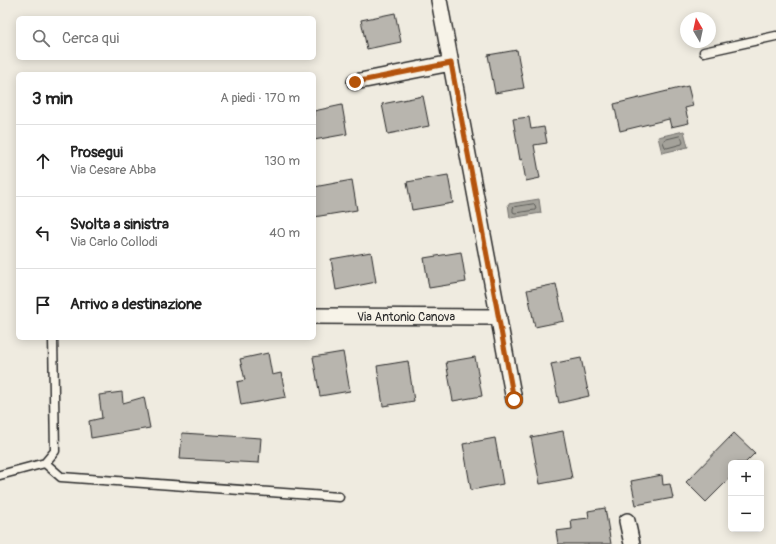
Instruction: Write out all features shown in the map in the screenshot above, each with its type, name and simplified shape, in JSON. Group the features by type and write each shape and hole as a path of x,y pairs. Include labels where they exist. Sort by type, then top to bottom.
{"street":[{"path":"439,0 514,400"},
{"path":"355,82 451,63"},
{"name":"Via Antonio Canova","path":"316,316 499,317"},
{"path":"627,521 632,544"}],"lane":[{"path":"704,52 776,36"},
{"path":"0,475 45,463 55,451 53,340"},
{"path":"45,463 60,477 339,496"}],"water":[{"path":"684,131 688,147 662,153 658,137"},
{"path":"539,199 541,213 510,218 508,204"}],"building":[{"path":"395,13 401,42 367,49 361,20"},
{"path":"517,50 524,88 495,93 488,55"},
{"path":"688,86 693,106 685,108 689,123 671,127 669,119 620,131 614,104"},
{"path":"423,96 429,126 388,134 382,104"},
{"path":"342,105 347,134 316,140 316,111"},
{"path":"529,117 531,129 544,127 547,143 534,145 540,178 526,181 522,159 520,160 513,119"},
{"path":"448,175 453,203 412,210 407,182"},
{"path":"352,180 357,210 316,217 316,187"},
{"path":"371,252 376,282 336,290 331,259"},
{"path":"461,252 466,282 429,288 424,258"},
{"path":"556,284 564,321 535,327 527,290"},
{"path":"343,352 350,391 320,396 313,357"},
{"path":"268,353 272,375 281,373 286,397 241,405 237,382 245,380 240,359"},
{"path":"475,357 482,396 453,401 446,362"},
{"path":"581,358 589,396 559,403 551,364"},
{"path":"408,361 414,401 383,406 377,366"},
{"path":"122,392 123,403 144,397 150,428 91,438 89,421 102,418 99,395"},
{"path":"563,431 572,478 540,484 531,437"},
{"path":"182,433 261,438 259,463 180,459"},
{"path":"734,433 755,453 748,460 728,460 728,480 706,502 686,482"},
{"path":"495,438 503,484 471,490 463,444"},
{"path":"662,475 663,485 670,484 673,498 636,505 631,481"},
{"path":"605,508 611,544 558,544 556,531 572,529 571,520 589,518 588,511"}],"route":[{"path":"355,82 451,63 514,400"}]}
